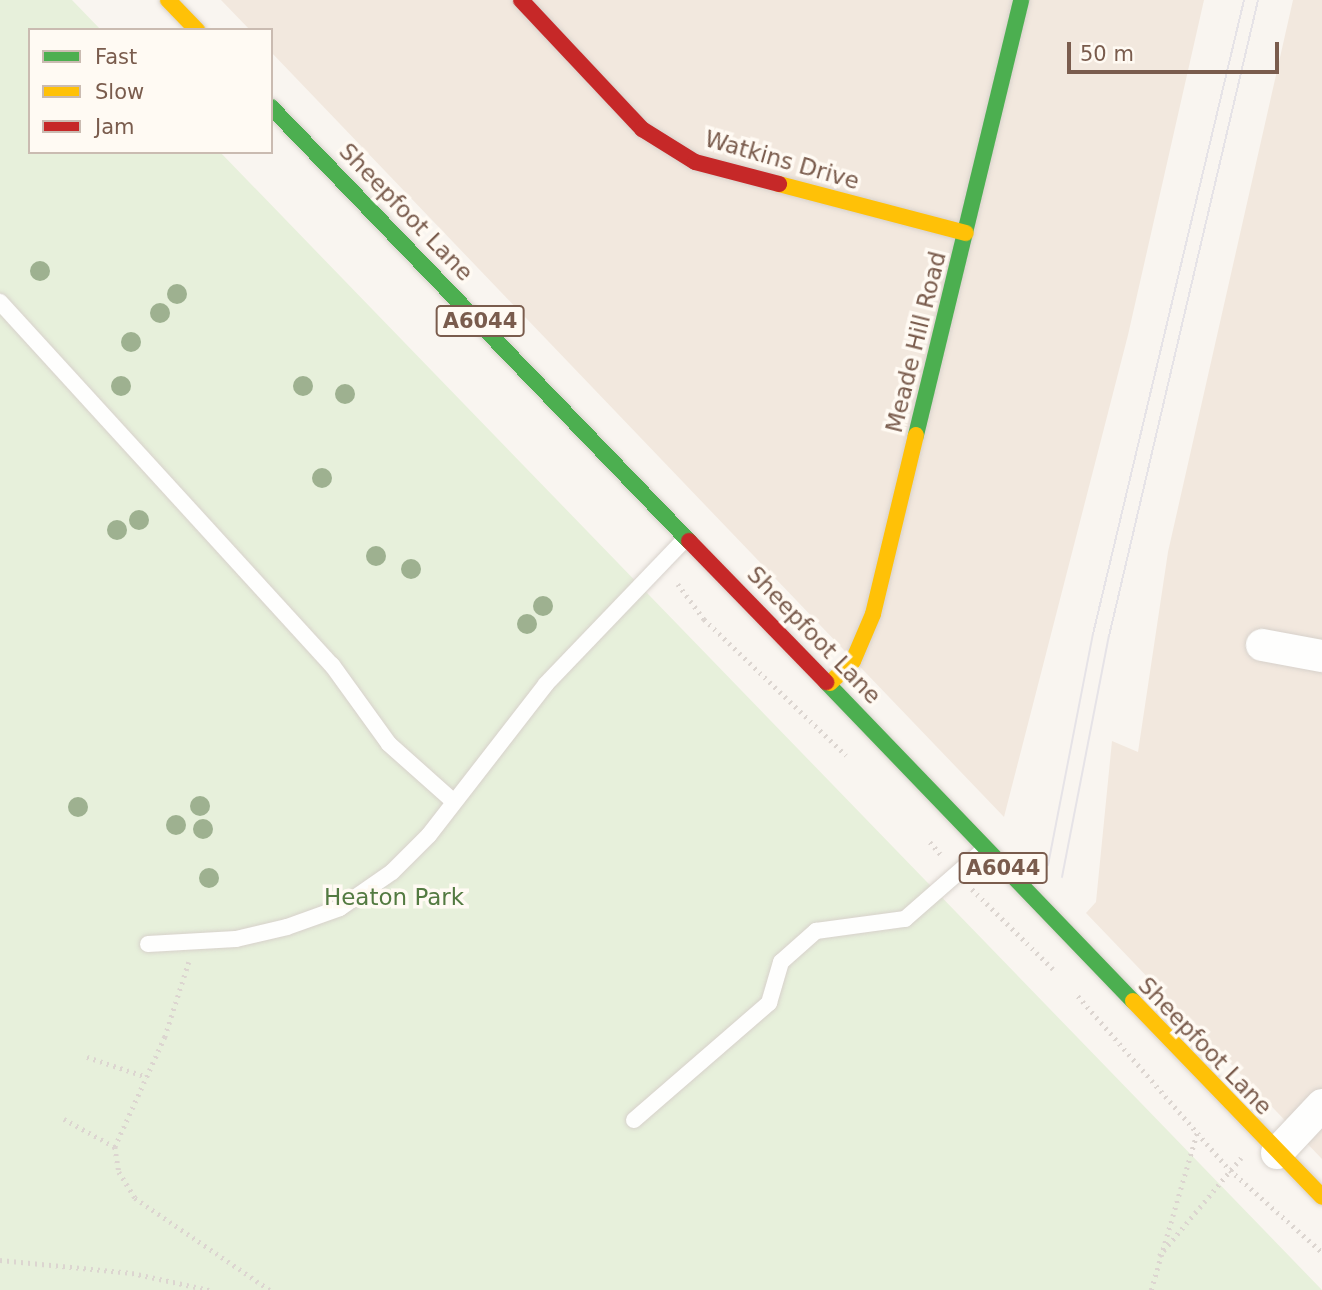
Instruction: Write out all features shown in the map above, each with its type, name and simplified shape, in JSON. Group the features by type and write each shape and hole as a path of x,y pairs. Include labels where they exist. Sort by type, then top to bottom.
{"main road":[{"path":"168,0 195,28"},
{"name":"Watkins Drive","path":"521,0 642,129 695,162 965,233"},
{"name":"Meade Hill Road","path":"830,683 853,662 873,614 1021,0"},
{"name":"Sheepfoot Lane","path":"273,109 830,683 985,849 1322,1198"}],"street":[{"path":"1262,645 1322,656"},
{"path":"1269,1145 1322,1105"}],"lane":[{"path":"0,302 331,665 389,744 454,802"},
{"path":"148,944 196,943 287,927 340,908 391,872 454,802 546,684 688,536"},
{"path":"634,1120 769,1003 781,962 816,930 905,919 985,849"}],"path":[{"path":"678,584 704,620 850,760"},
{"path":"923,834 958,874 1058,974"},
{"path":"196,943 147,1077 115,1147 119,1172 135,1198 270,1290"},
{"path":"1067,984 1230,1170 1322,1252"},
{"path":"87,1056 147,1077"},
{"path":"64,1119 115,1147"},
{"path":"1151,1290 1157,1258 1197,1132"},
{"path":"1157,1258 1230,1170 1269,1145"},
{"path":"0,1260 132,1273 209,1290"}],"shaded area":[{"path":"221,0 1204,0 1128,335 1004,817 273,54 273,28 248,28"},
{"path":"1293,0 1322,0 1322,1159 1086,913 1096,902 1112,741 1138,752 1168,552"}],"green space":[{"name":"Heaton Park","path":"0,0 72,0 99,28 28,28 28,154 222,154 1322,1290 0,1290"}],"tram line":[{"path":"1048,865 1093,634 1244,0"},
{"path":"1062,877 1109,636 1258,0"}],"traffic: fast":[{"path":"916,435 1021,0"},
{"path":"273,109 689,541"},
{"path":"826,682 1133,1001"}],"traffic: slow":[{"path":"168,0 195,28"},
{"path":"779,184 966,233"},
{"path":"830,683 853,661 873,614 916,435"},
{"path":"1133,1001 1322,1197"}],"traffic: jam":[{"path":"521,0 642,129 695,162 779,184"},
{"path":"689,541 826,682"}]}
